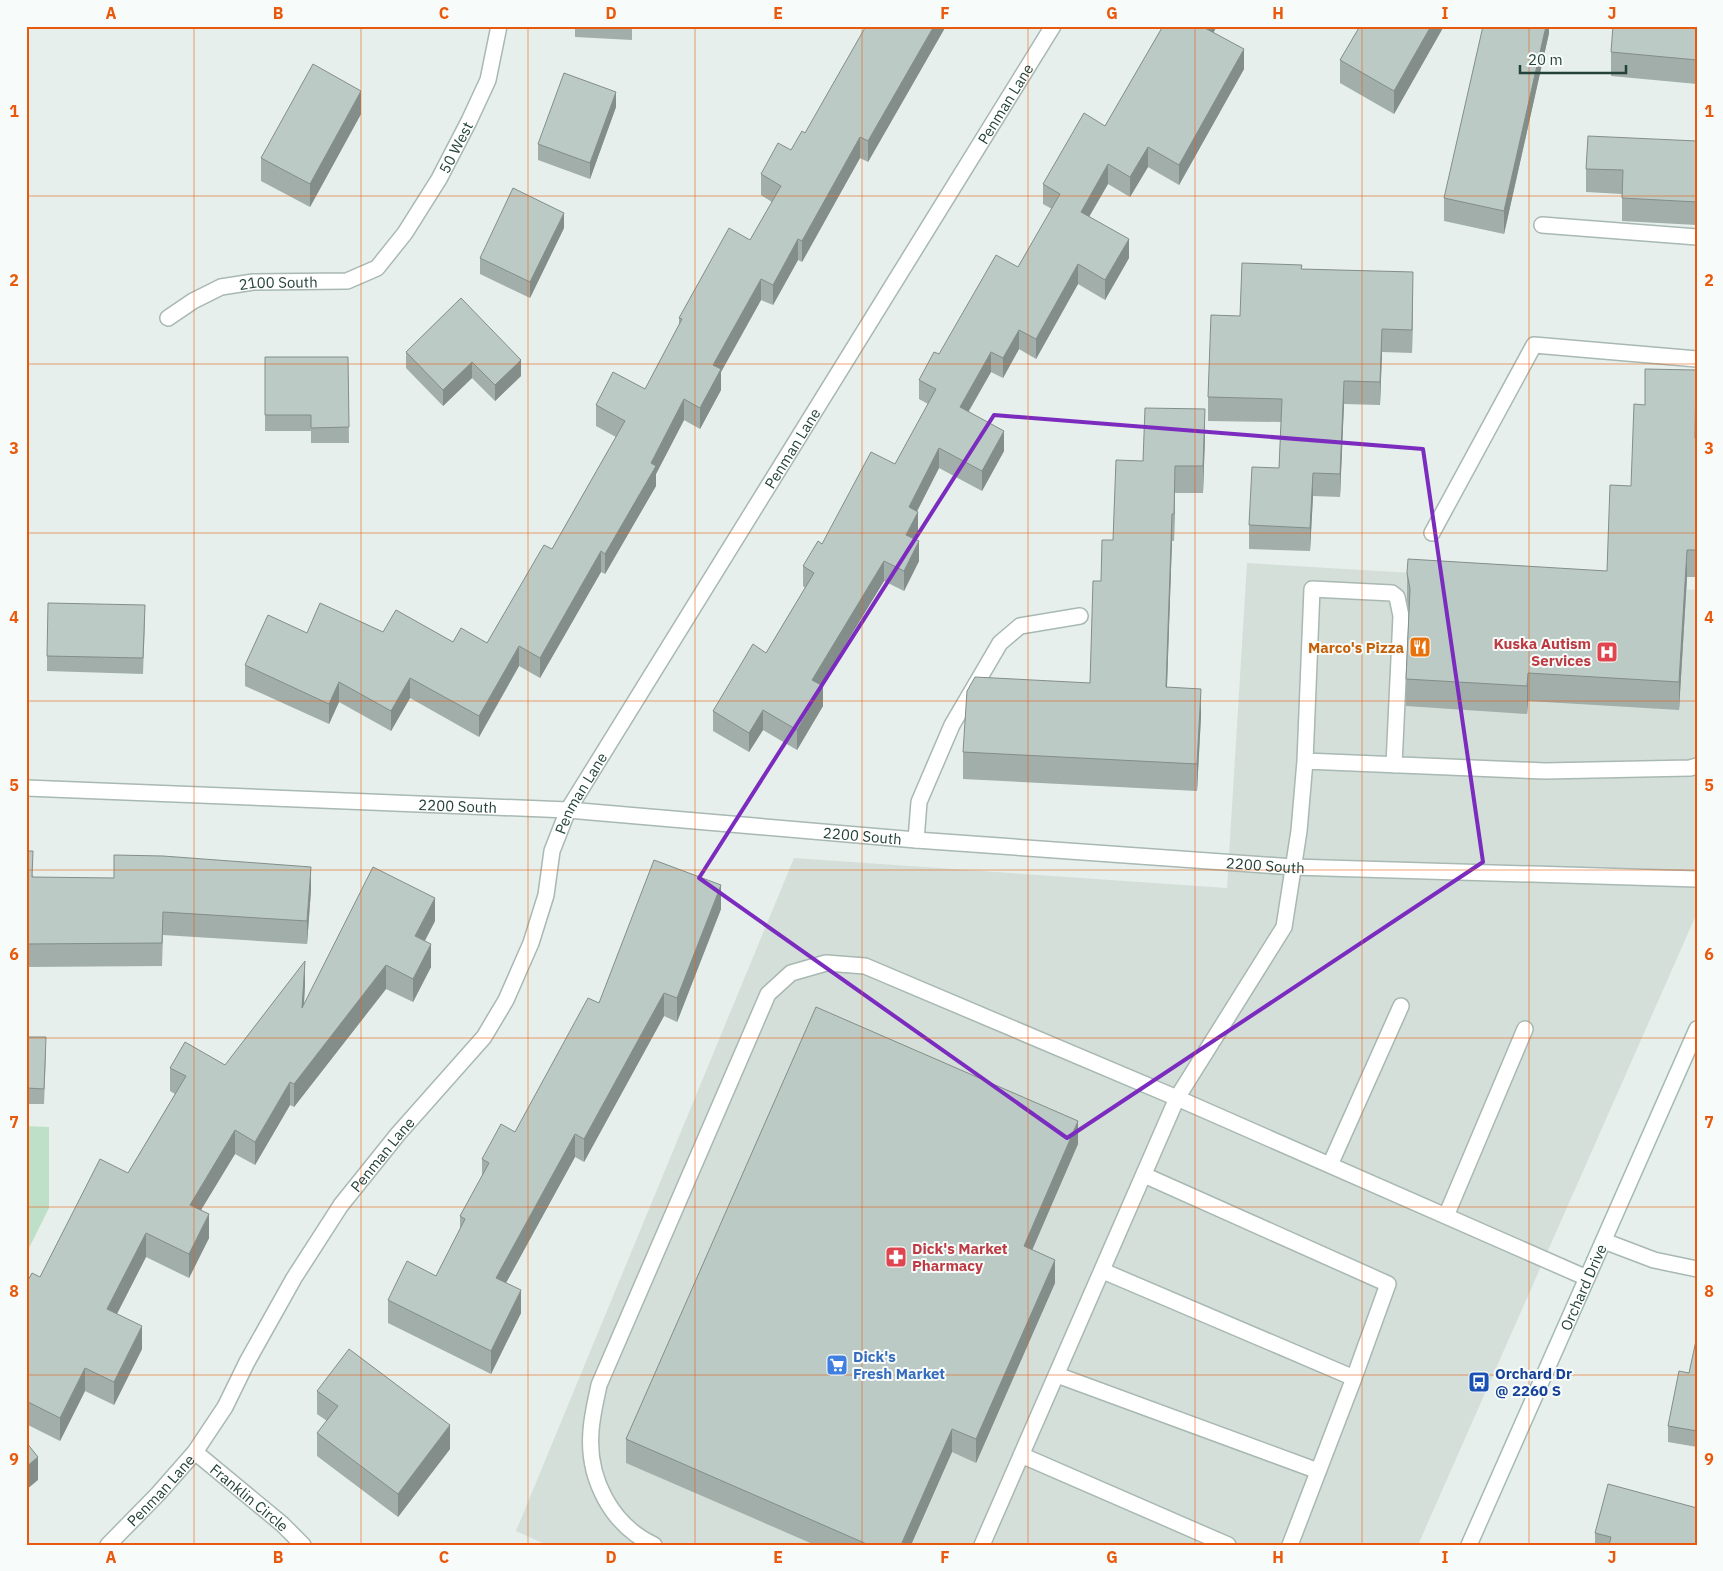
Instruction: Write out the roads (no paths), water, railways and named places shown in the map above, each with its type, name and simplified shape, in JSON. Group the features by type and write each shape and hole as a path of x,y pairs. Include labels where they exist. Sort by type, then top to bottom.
{"street":[{"name":"50 West","path":"388,257 439,179 469,122 488,80 499,26"},
{"name":"Penman Lane","path":"108,1545 158,1494 195,1452 225,1408 247,1362 294,1278 341,1205 398,1134 484,1037 506,1000 531,943 546,895 552,850 568,810 1053,26"},
{"path":"1542,226 1697,237"},
{"name":"2100 South","path":"168,318 193,301 221,287 253,282 347,281 376,268 388,257"},
{"path":"1432,533 1534,345 1697,359"},
{"path":"982,1545 1177,1098 1284,927 1305,761 1312,588 1392,593 1397,597 1401,616 1394,765"},
{"path":"916,840 919,802 952,725 1000,643 1020,626 1080,616"},
{"path":"1305,761 1545,771 1690,768 1697,766"},
{"name":"2200 South","path":"26,788 568,810 916,840 1293,867 1697,879"},
{"path":"654,1545 642,1539 610,1511 595,1475 591,1432 599,1385 768,994 791,973 826,963 865,966 1177,1098 1587,1278"},
{"path":"1330,1165 1401,1006"},
{"path":"1446,1216 1525,1029"},
{"name":"Orchard Drive","path":"1469,1545 1697,1029"},
{"path":"1144,1175 1388,1284 1290,1545"},
{"path":"1604,1241 1654,1260 1697,1269"},
{"path":"1103,1271 1354,1378"},
{"path":"1057,1375 1318,1471"},
{"name":"Franklin Circle","path":"195,1452 282,1524 302,1545"},
{"path":"1022,1455 1228,1545"}],"place":[{"name":"Marco's Pizza","path":"1420,647"},
{"name":"Kuska Autism Services","path":"1607,652"},
{"name":"Dick's Market Pharmacy","path":"896,1257"},
{"name":"Dick's Fresh Market","path":"837,1365"},
{"name":"Orchard Dr @ 2260 S","path":"1479,1382"}]}
